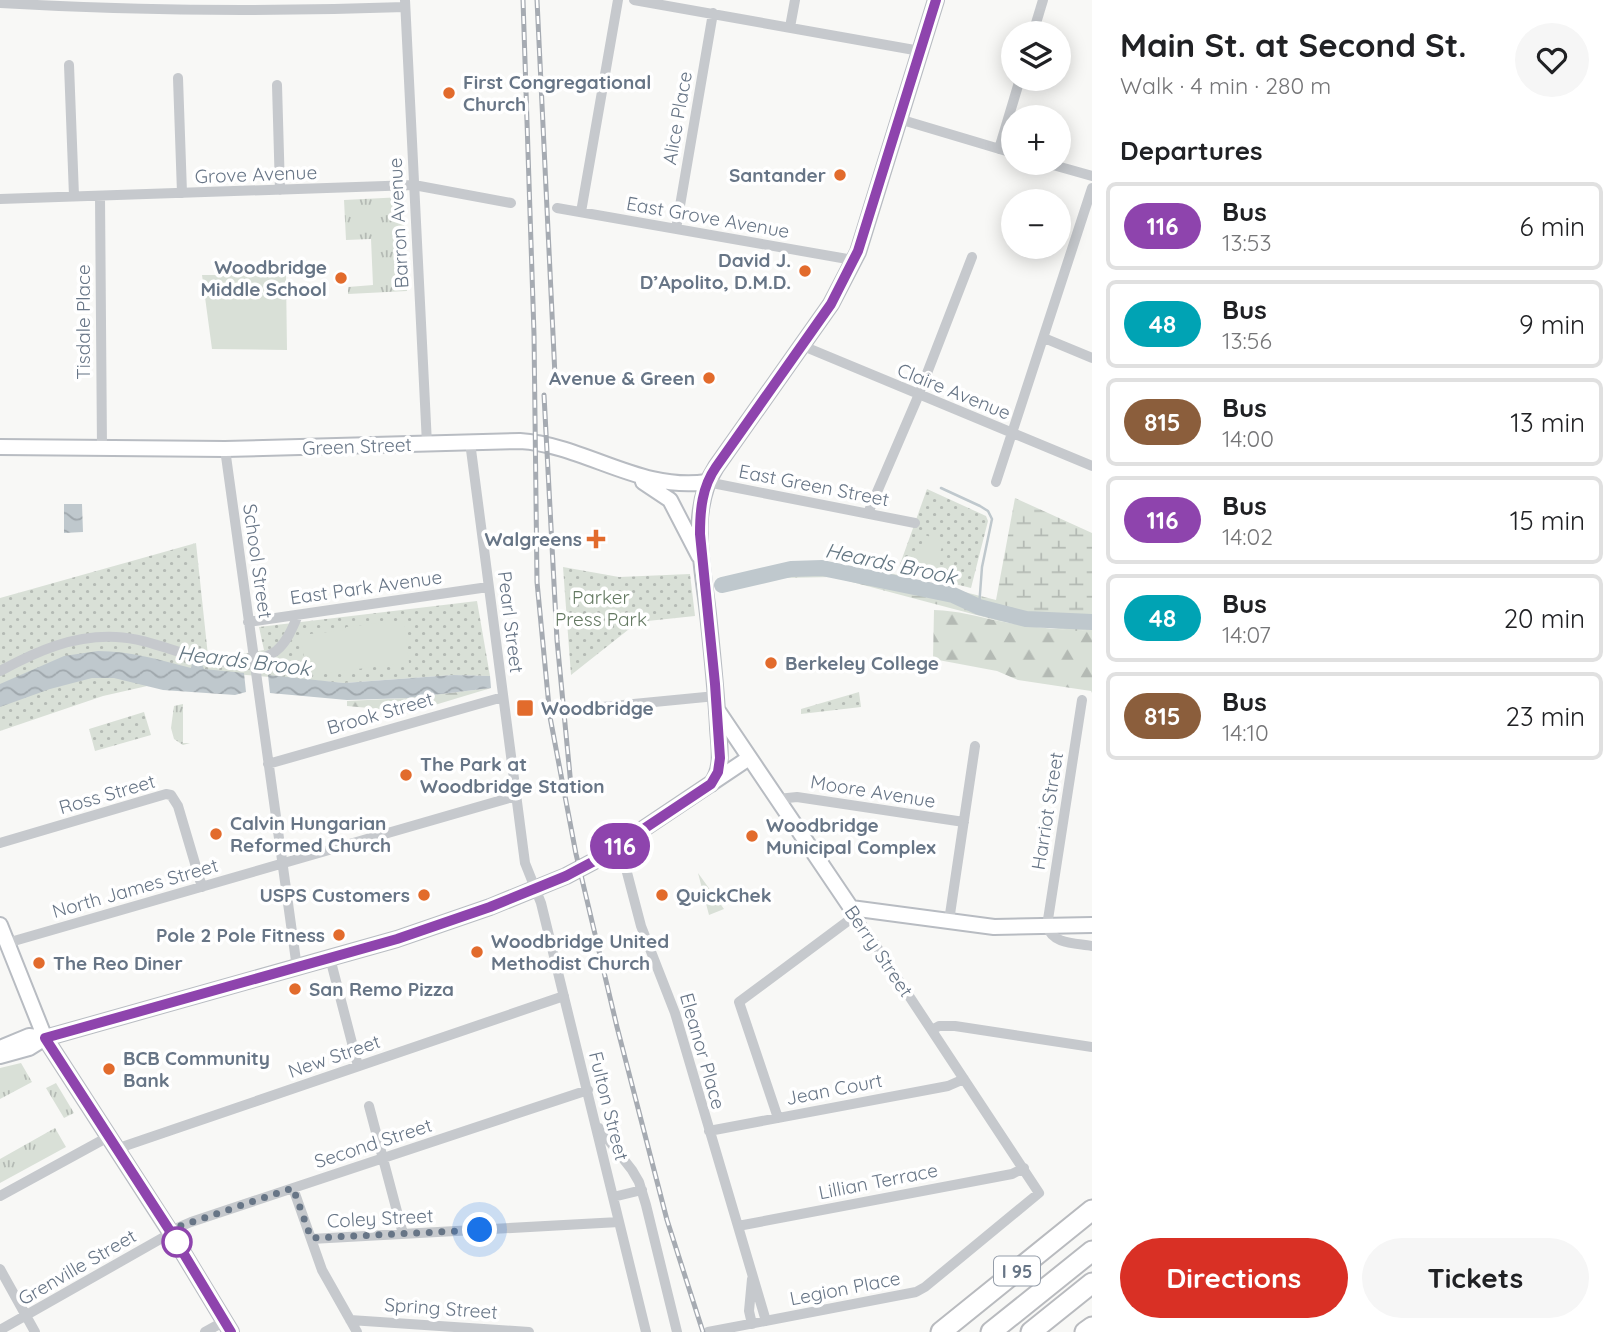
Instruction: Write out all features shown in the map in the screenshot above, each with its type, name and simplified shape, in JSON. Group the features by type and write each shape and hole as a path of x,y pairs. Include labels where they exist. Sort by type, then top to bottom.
{"highway":[{"name":"I 95","path":"941,1332 1092,1210"},
{"name":"I 95","path":"992,1332 1092,1251"},
{"path":"1031,1332 1092,1283"},
{"path":"1085,1332 1092,1327"}],"main road":[{"path":"711,784 720,762 703,563 701,511 707,482 831,304 853,260 936,0"},
{"name":"Green Street","path":"0,447 225,449 520,441 548,444 667,483 684,485 707,482"},
{"path":"621,470 670,500 703,563"},
{"name":"Berry Street","path":"717,703 749,758 854,912"},
{"path":"0,1056 29,1048 45,1038 419,932 534,889 584,867 618,848 749,758"},
{"path":"854,912 994,927 1092,925"},
{"path":"0,925 45,1038 171,1232 228,1327"},
{"path":"0,1048 29,1036 45,1038"}],"street":[{"path":"581,212 618,0"},
{"path":"634,0 694,5 713,13 920,51"},
{"path":"790,27 795,0"},
{"path":"1037,21 1043,0"},
{"path":"0,3 276,12 405,4"},
{"name":"Barron Avenue","path":"405,4 427,444"},
{"name":"Alice Place","path":"676,229 713,13"},
{"path":"69,65 74,196"},
{"path":"178,78 182,194"},
{"path":"277,85 280,190"},
{"path":"899,119 999,149 1016,91"},
{"path":"1071,169 1091,173"},
{"name":"Grove Avenue","path":"0,199 414,186 511,203"},
{"path":"996,482 1092,188"},
{"name":"Tisdale Place","path":"100,196 102,448"},
{"name":"East Grove Avenue","path":"556,208 853,260"},
{"path":"868,513 972,257"},
{"path":"1044,338 1092,358"},
{"name":"Claire Avenue","path":"803,346 1092,466"},
{"name":"Pearl Street","path":"470,442 524,863 534,889"},
{"name":"School Street","path":"225,449 296,968"},
{"name":"East Green Street","path":"707,482 915,523"},
{"name":"East Park Avenue","path":"248,622 488,587"},
{"path":"0,671 44,649 69,640 94,636 120,637 215,662 254,660 277,650 286,640 298,615"},
{"name":"Brook Street","path":"268,764 503,697"},
{"name":"Harriot Street","path":"1047,926 1082,700"},
{"path":"582,709 717,703"},
{"path":"949,921 975,746"},
{"name":"Ross Street","path":"0,843 166,794 171,795 178,806 202,887"},
{"name":"North James Street","path":"7,943 516,796"},
{"name":"Moore Avenue","path":"778,799 797,797 964,822"},
{"name":"Eleanor Place","path":"618,848 641,926 673,1006 766,1321"},
{"name":"Fulton Street","path":"534,889 541,903 646,1332"},
{"path":"778,1118 738,1002 854,912"},
{"name":"Berry Street","path":"854,912 1039,1193"},
{"path":"1047,926 1051,935 1057,939 1092,946"},
{"path":"330,958 358,1066"},
{"name":"New Street","path":"0,1196 112,1143 358,1066 564,996"},
{"path":"932,1030 942,1026 955,1026 1092,1047"},
{"name":"Jean Court","path":"709,1131 952,1085 964,1079"},
{"name":"Second Street","path":"171,1232 293,1188 587,1090"},
{"path":"369,1106 403,1234"},
{"path":"593,1113 599,1128 632,1170 642,1190 677,1329"},
{"name":"Lillian Terrace","path":"738,1226 1012,1174 1024,1168"},
{"path":"293,1188 321,1270 357,1332"},
{"path":"613,1197 642,1190"},
{"name":"Legion Place","path":"708,1332 916,1292 1039,1193"},
{"name":"Coley Street","path":"311,1238 619,1222"},
{"name":"Grenville Street","path":"0,1330 171,1232"},
{"name":"Eleanor Place","path":"751,1265 751,1324"},
{"path":"0,1269 34,1332"},
{"name":"Spring Street","path":"350,1320 529,1332"},
{"path":"205,1332 228,1327"}],"green space":[{"path":"403,197 407,291 348,294 348,287 373,285 371,239 346,240 344,200"},
{"path":"202,275 286,275 287,350 212,349"},
{"path":"927,489 986,516 988,521 971,588 898,570"},
{"path":"1015,498 1092,533 1092,630 1074,631 999,621 833,577 784,578 723,591 722,578 806,562 894,574 996,600"},
{"path":"925,535 944,542 932,573 914,566"},
{"path":"196,543 208,656 225,657 264,650 259,627 477,601 490,676 453,675 344,683 209,672 103,696 0,731 0,598"},
{"name":"Parker Press Park","path":"563,567 619,577 690,574 695,616 638,622 571,675"},
{"path":"934,610 1034,627 1092,630 1092,693 1018,680 997,671 933,659"},
{"path":"404,620 409,663 306,675 301,635"},
{"path":"491,688 395,717 380,709 347,706 347,701 408,698"},
{"path":"859,692 861,707 801,714 801,709"},
{"path":"183,704 183,743 190,743 183,745 174,739 171,728 174,706"},
{"path":"144,712 151,735 95,751 89,729"},
{"path":"698,873 724,909 709,915"},
{"path":"21,1063 32,1082 0,1099 0,1068"},
{"path":"56,1083 74,1113 64,1118 46,1088"},
{"path":"55,1128 66,1147 0,1183 0,1159"}],"water":[{"path":"64,504 82,504 83,532 64,533"},
{"path":"98,651 133,654 191,668 192,663 202,664 204,669 244,673 246,692 235,695 163,690 114,678 92,678 50,689 0,707 0,684 64,656"},
{"path":"268,675 344,683 453,675 490,676 491,688 408,698 347,700 270,693"}],"waterway":[{"path":"941,488 980,506 988,511 992,519 982,567 979,607"},
{"name":"Heards Brook","path":"722,585 791,569 822,568 953,595 979,607 1026,619 1092,622"}],"railway":[{"path":"523,0 534,334 537,582 550,717 576,854 617,1027 667,1220 703,1332"},
{"path":"537,0 555,376"},
{"path":"544,395 557,640 571,786"}],"bus line":[{"name":"116","path":"231,1332 170,1231 45,1038 397,939 490,907 584,867 630,840 711,784 718,772 720,758 700,534 705,489 709,477 831,304 858,251 936,0"}],"place":[{"name":"First Congregational Church","path":"449,93"},
{"name":"Santander","path":"840,175"},
{"name":"David J. D’Apolito, D.M.D.","path":"805,271"},
{"name":"Woodbridge Middle School","path":"341,278"},
{"name":"Avenue & Green","path":"709,378"},
{"name":"Walgreens","path":"596,539"},
{"name":"Berkeley College","path":"771,663"},
{"name":"Woodbridge","path":"525,708"},
{"name":"The Park at Woodbridge Station","path":"406,775"},
{"name":"Calvin Hungarian Reformed Church","path":"216,834"},
{"name":"Woodbridge Municipal Complex","path":"752,836"},
{"name":"USPS Customers","path":"424,895"},
{"name":"QuickChek","path":"662,895"},
{"name":"Pole 2 Pole Fitness","path":"339,935"},
{"name":"Woodbridge United Methodist Church","path":"477,952"},
{"name":"The Reo Diner","path":"39,963"},
{"name":"San Remo Pizza","path":"295,989"},
{"name":"BCB Community Bank","path":"109,1069"}],"route":[{"path":"177,1242 170,1231 177,1227 293,1188 311,1238 480,1230"}]}
